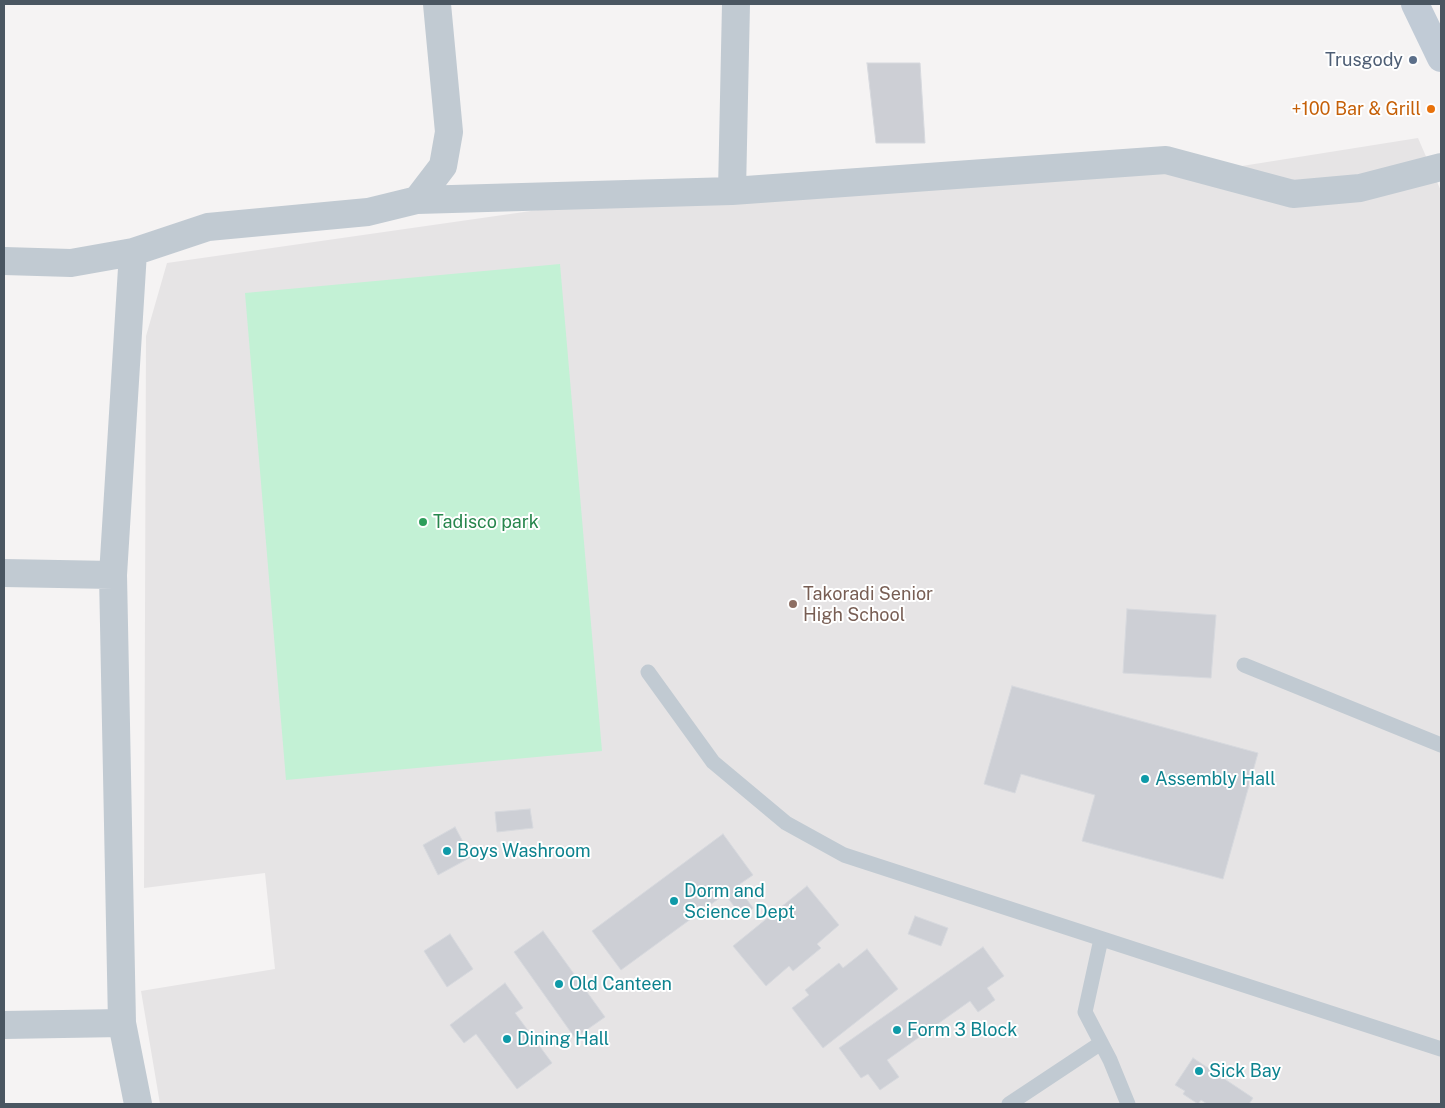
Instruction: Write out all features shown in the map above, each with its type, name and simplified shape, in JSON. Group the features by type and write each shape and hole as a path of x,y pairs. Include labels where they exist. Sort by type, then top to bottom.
{"street":[{"path":"417,200 443,166 449,132 437,4"},
{"path":"732,191 736,4"},
{"path":"1416,4 1441,58"},
{"path":"4,261 71,263 133,252 208,227 368,212 417,200 732,191 1166,160 1293,194 1360,188 1441,167"},
{"path":"133,252 113,575 122,1023 138,1104"},
{"path":"4,573 113,575"},
{"path":"4,1025 122,1023"}],"lane":[{"path":"1244,665 1441,745"},
{"path":"648,672 713,762 786,824 844,855 1441,1049"},
{"path":"1101,939 1085,1012 1128,1104"},
{"path":"1009,1104 1101,1043"}],"shaded area":[{"name":"Takoradi Senior High School","path":"1418,138 1441,191 1441,1104 160,1104 141,991 275,969 265,873 144,888 146,336 167,263 538,210 1148,174 1242,166"}],"green space":[{"name":"Tadisco park","path":"560,264 602,751 286,780 245,293"}],"building":[{"path":"867,63 920,63 925,143 876,143"},
{"path":"1127,609 1216,615 1211,678 1123,673"},
{"name":"Assembly Hall","path":"1012,686 1258,753 1223,879 1082,841 1095,795 1021,774 1015,793 984,784"},
{"path":"530,809 533,828 497,832 495,812"},
{"name":"Boys Washroom","path":"455,827 471,857 438,875 423,845"},
{"name":"Dorm and Science Dept","path":"723,834 753,875 737,886 753,908 742,917 725,894 621,970 592,931"},
{"path":"807,886 839,925 817,944 821,948 793,971 789,966 766,986 733,946"},
{"path":"915,916 948,928 941,946 908,934"},
{"name":"Old Canteen","path":"543,931 605,1017 575,1038 514,952"},
{"path":"450,934 473,969 447,987 424,951"},
{"name":"Form 3 Block","path":"983,947 1004,976 987,988 995,1000 978,1012 970,1001 887,1060 899,1077 880,1090 868,1074 861,1078 839,1048"},
{"path":"867,949 898,989 823,1048 792,1008 809,995 805,990 839,963 843,968"},
{"name":"Dining Hall","path":"505,983 523,1008 515,1013 552,1063 517,1089 476,1034 464,1043 450,1025"},
{"name":"Sick Bay","path":"1193,1058 1253,1098 1249,1104 1207,1104 1201,1100 1198,1104 1183,1094 1185,1091 1175,1085"}],"place":[{"name":"Trusgody","path":"1413,60"},
{"name":"+100 Bar & Grill","path":"1431,109"},
{"name":"Tadisco park","path":"423,522"},
{"name":"Takoradi Senior High School","path":"793,604"},
{"name":"Assembly Hall","path":"1145,779"},
{"name":"Boys Washroom","path":"447,851"},
{"name":"Dorm and Science Dept","path":"674,901"},
{"name":"Old Canteen","path":"559,984"},
{"name":"Form 3 Block","path":"897,1030"},
{"name":"Dining Hall","path":"507,1039"},
{"name":"Sick Bay","path":"1199,1071"}]}
